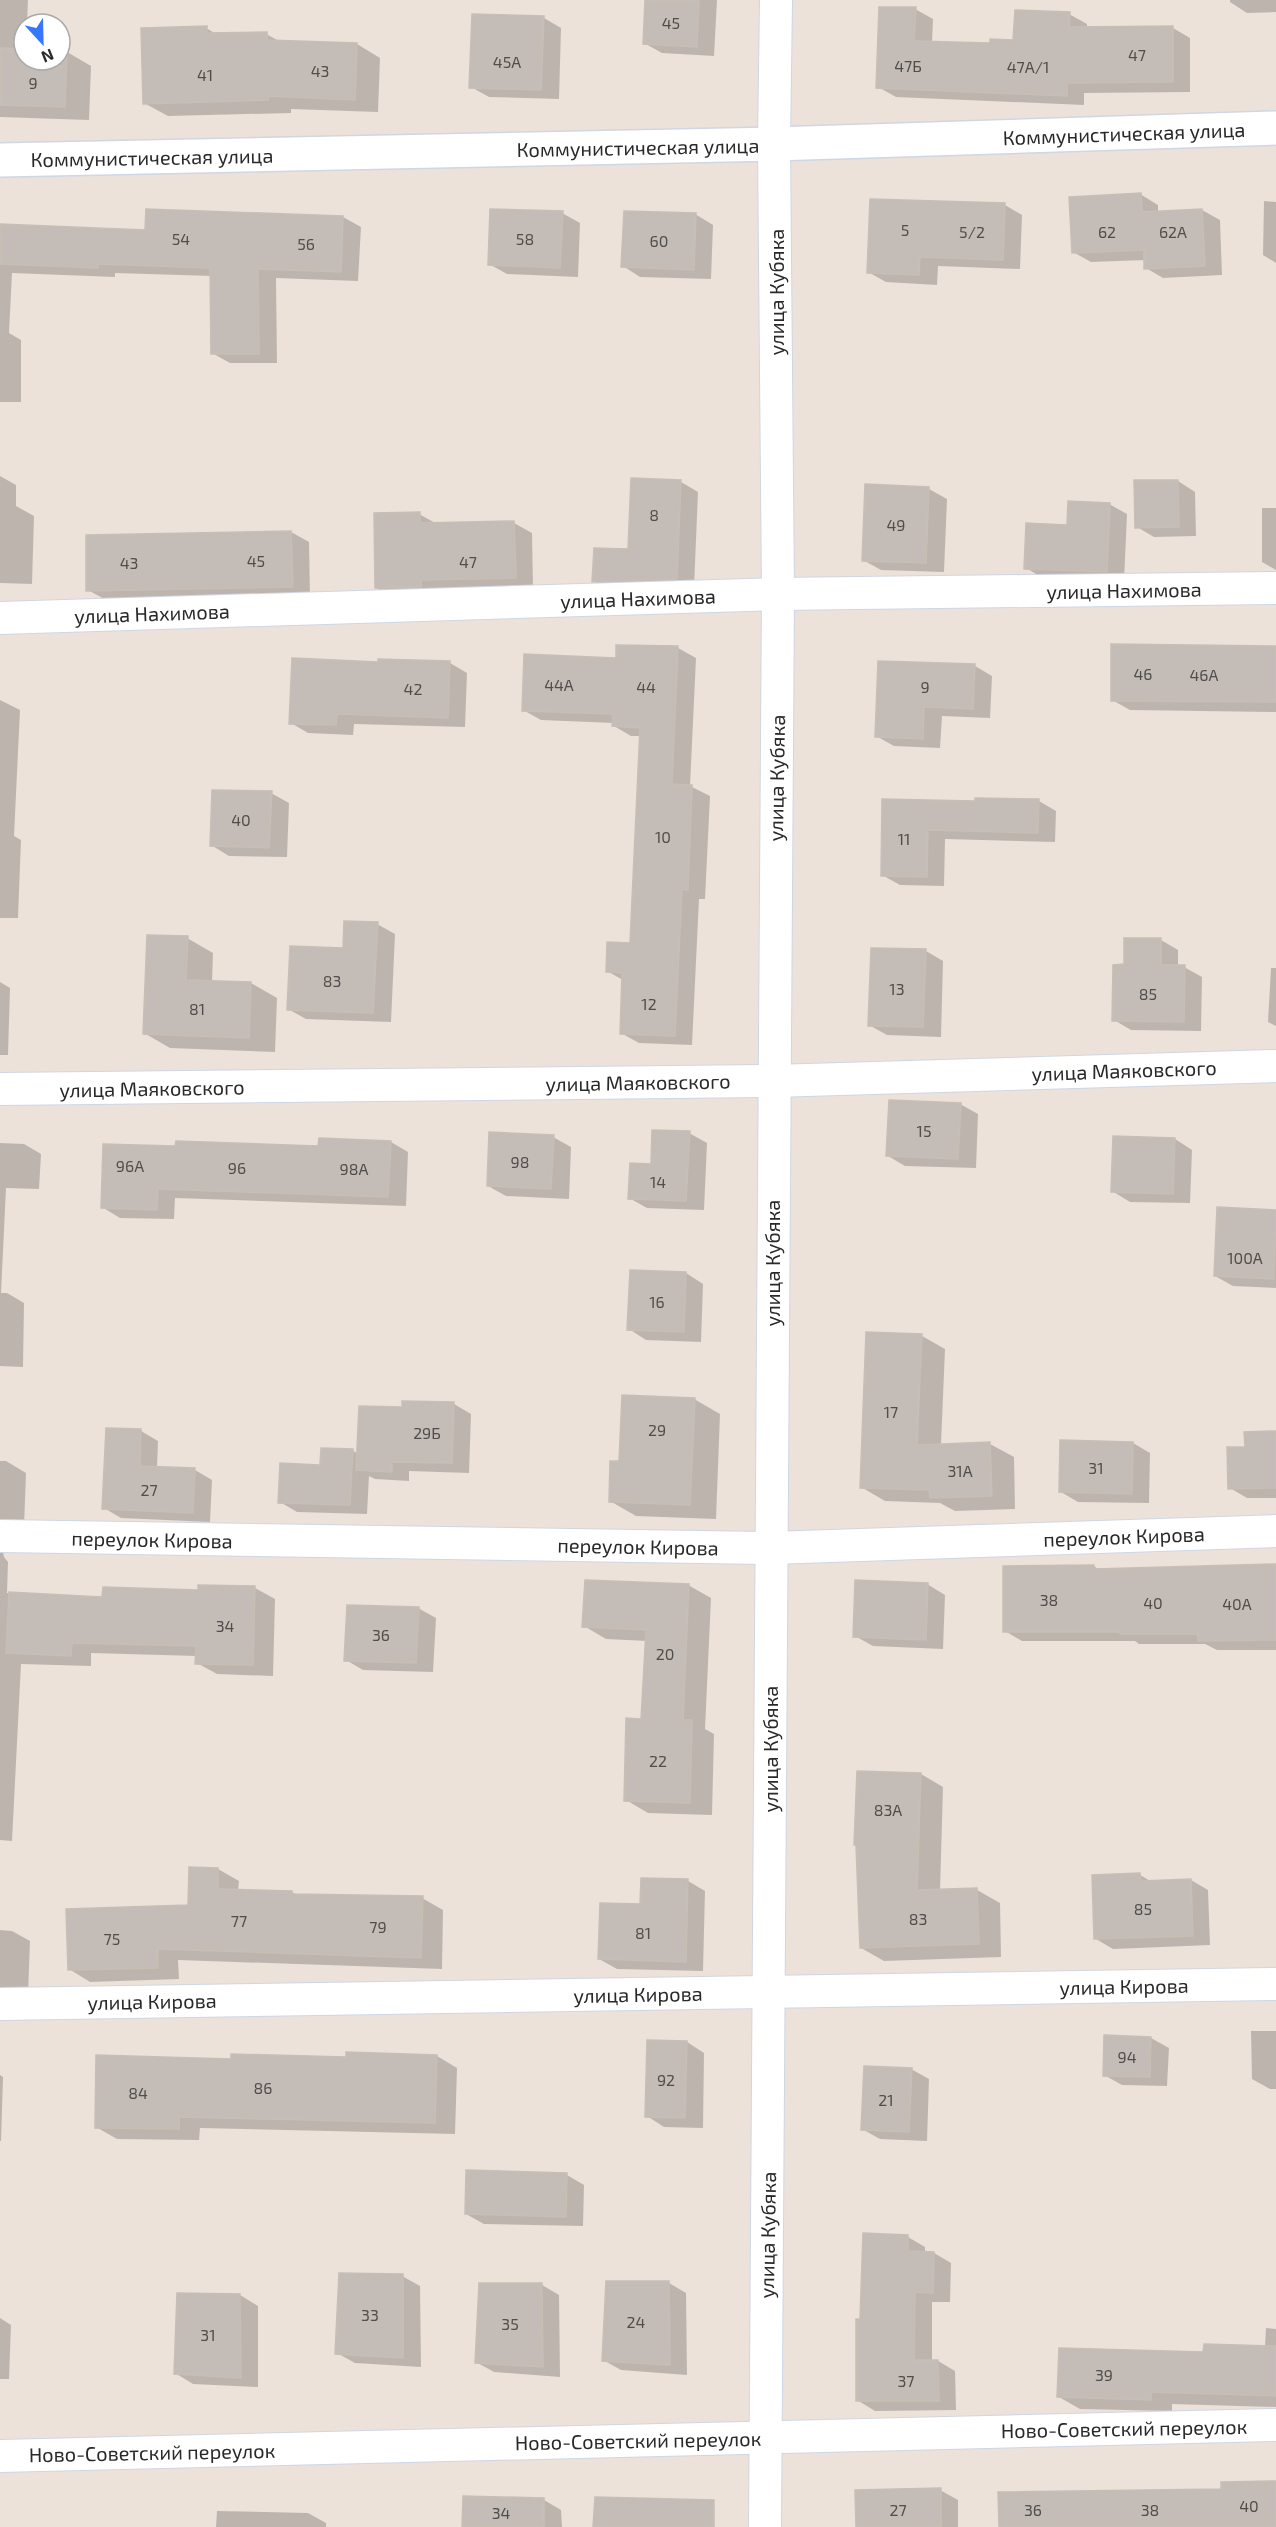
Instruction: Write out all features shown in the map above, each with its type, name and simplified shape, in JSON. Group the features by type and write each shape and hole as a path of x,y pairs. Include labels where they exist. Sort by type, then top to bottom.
{"street":[{"name":"улица Кубяка","path":"765,2527 778,594 774,144 776,0"},
{"name":"Коммунистическая улица","path":"0,160 774,144 1276,128"},
{"name":"улица Нахимова","path":"0,618 778,594 1276,588"},
{"name":"улица Маяковского","path":"0,1089 773,1081 1276,1066"},
{"name":"переулок Кирова","path":"0,1536 771,1548 1276,1531"},
{"name":"улица Кирова","path":"0,2004 1276,1984"},
{"name":"Ново-Советский переулок","path":"0,2456 1276,2425"}],"building":[{"path":"645,0 699,0 697,47 643,44"},
{"path":"879,7 916,7 914,41 990,43 990,39 1013,40 1015,10 1070,12 1069,27 1173,26 1173,82 1067,83 1067,96 876,88"},
{"path":"472,14 544,16 541,90 469,88"},
{"path":"207,26 207,33 267,32 267,40 357,43 355,100 268,96 268,100 143,104 141,28"},
{"path":"0,48 12,48 12,72 66,72 65,107 0,105"},
{"path":"1141,193 1142,212 1202,209 1205,266 1144,269 1144,250 1072,253 1069,197"},
{"path":"870,199 1005,203 1003,260 920,257 919,275 867,273"},
{"path":"146,209 343,216 341,272 258,269 259,354 211,354 210,268 98,264 98,268 0,264 0,224 145,230"},
{"path":"490,209 563,211 560,268 488,265"},
{"path":"624,211 696,213 694,270 621,267"},
{"path":"631,478 681,480 677,579 592,582 594,548 628,549"},
{"path":"1134,480 1178,480 1179,527 1135,528"},
{"path":"865,484 929,487 926,563 862,561"},
{"path":"1068,501 1110,503 1107,572 1024,569 1026,523 1067,525"},
{"path":"420,512 420,523 514,521 516,578 421,580 421,587 375,588 374,513"},
{"path":"291,531 293,587 86,591 86,535"},
{"path":"1111,644 1276,646 1276,702 1111,701"},
{"path":"616,645 678,646 672,784 692,785 688,890 682,889 675,1036 620,1034 622,973 606,972 607,942 630,943 640,728 612,726 613,714 522,711 524,654 616,658"},
{"path":"292,658 378,662 378,659 450,661 448,718 337,714 336,725 289,724"},
{"path":"878,661 975,664 973,709 924,707 923,739 875,737"},
{"path":"212,790 272,791 269,848 210,846"},
{"path":"975,798 1039,799 1038,833 928,830 927,877 881,876 882,799 975,801"},
{"path":"344,921 378,922 373,1013 287,1010 290,946 343,948"},
{"path":"147,935 188,936 186,980 251,982 249,1038 143,1034"},
{"path":"1124,938 1161,938 1161,965 1185,965 1184,1022 1112,1021 1113,965 1124,964"},
{"path":"871,948 926,949 923,1027 868,1026"},
{"path":"889,1100 961,1103 958,1159 886,1156"},
{"path":"652,1130 690,1131 686,1201 628,1199 630,1163 651,1164"},
{"path":"489,1132 554,1135 551,1189 487,1186"},
{"path":"1113,1136 1175,1138 1173,1194 1111,1192"},
{"path":"319,1138 391,1141 388,1197 158,1189 157,1210 101,1208 103,1144 175,1146 176,1141 318,1146"},
{"path":"1217,1207 1276,1210 1274,1279 1214,1276"},
{"path":"630,1270 686,1272 684,1332 627,1330"},
{"path":"866,1332 922,1334 917,1445 990,1442 992,1496 930,1498 929,1490 860,1488"},
{"path":"622,1395 695,1398 690,1505 609,1502 610,1461 619,1461"},
{"path":"402,1401 454,1402 452,1463 392,1462 392,1472 356,1470 359,1406 402,1407"},
{"path":"106,1428 141,1429 140,1466 195,1468 193,1513 102,1509"},
{"path":"1276,1431 1276,1488 1228,1489 1227,1447 1245,1447 1244,1432"},
{"path":"1060,1440 1133,1442 1132,1494 1059,1492"},
{"path":"321,1448 353,1449 350,1505 278,1503 280,1463 320,1465"},
{"path":"1276,1564 1276,1640 1198,1641 1198,1634 1003,1632 1003,1566 1094,1565 1094,1569"},
{"path":"585,1580 689,1584 683,1720 692,1720 690,1803 624,1801 626,1718 641,1719 646,1630 582,1627"},
{"path":"855,1580 928,1583 926,1640 853,1637"},
{"path":"198,1585 255,1586 253,1665 195,1664 196,1646 72,1643 71,1656 6,1653 9,1592 102,1597 103,1587 198,1590"},
{"path":"347,1605 419,1607 416,1663 344,1661"},
{"path":"857,1771 921,1773 917,1890 977,1888 979,1944 860,1948 856,1845 854,1845"},
{"path":"189,1867 218,1868 218,1889 292,1891 292,1894 423,1896 421,1958 158,1949 158,1968 68,1970 66,1909 188,1905"},
{"path":"1140,1873 1141,1881 1191,1879 1193,1936 1094,1939 1092,1875"},
{"path":"641,1878 688,1879 686,1962 598,1959 600,1903 640,1904"},
{"path":"1104,2035 1151,2037 1150,2077 1103,2076"},
{"path":"647,2040 687,2041 685,2118 645,2117"},
{"path":"346,2052 437,2055 435,2123 179,2117 179,2129 95,2128 96,2055 231,2059 231,2054 346,2057"},
{"path":"864,2066 912,2068 909,2132 861,2130"},
{"path":"466,2170 567,2173 566,2217 465,2214"},
{"path":"863,2233 908,2235 908,2251 934,2252 933,2293 915,2292 914,2360 938,2360 939,2401 856,2401 856,2319 860,2319"},
{"path":"339,2273 403,2274 403,2358 335,2354"},
{"path":"606,2281 669,2281 670,2365 602,2361"},
{"path":"479,2283 542,2283 543,2367 475,2363"},
{"path":"177,2293 240,2294 241,2378 174,2374"},
{"path":"1204,2344 1276,2346 1276,2396 1151,2392 1151,2400 1057,2397 1059,2348 1203,2352"},
{"path":"1276,2481 1276,2527 999,2527 998,2492 1221,2489 1221,2482"},
{"path":"941,2488 941,2527 856,2527 855,2490"},
{"path":"463,2496 544,2498 544,2527 462,2527"},
{"path":"595,2497 714,2500 714,2527 593,2527"}]}
